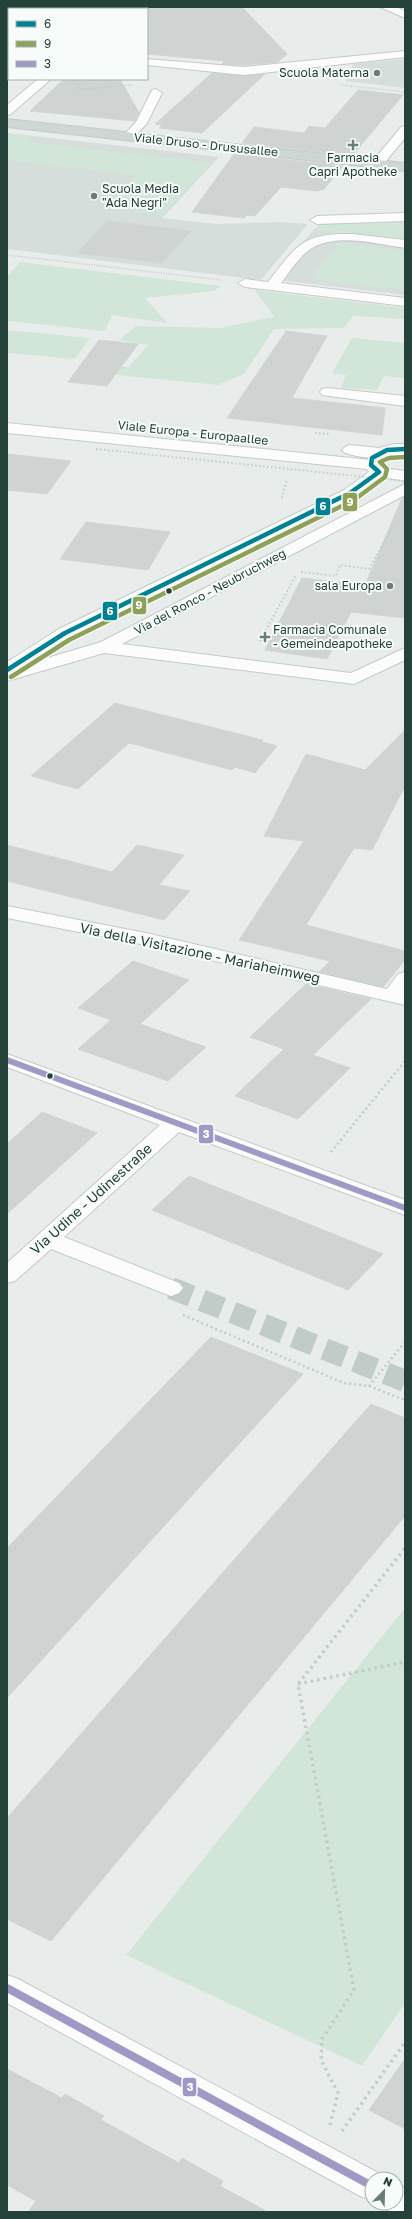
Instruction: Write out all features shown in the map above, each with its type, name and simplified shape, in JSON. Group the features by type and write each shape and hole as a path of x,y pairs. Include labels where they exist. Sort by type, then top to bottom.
{"main road":[{"name":"Viale Druso - Drususallee","path":"7,123 405,167"}],"street":[{"path":"386,7 405,15"},
{"path":"148,62 244,71 405,54"},
{"path":"317,64 319,78"},
{"path":"7,111 44,80"},
{"path":"128,137 141,123 156,93"},
{"path":"377,164 405,130"},
{"path":"317,220 405,217"},
{"path":"272,286 303,248 314,243 340,238 405,244"},
{"path":"245,283 405,302"},
{"path":"327,392 405,402"},
{"name":"Viale Europa - Europaallee","path":"7,415 376,463 405,476"},
{"name":"Viale Europa - Europaallee","path":"7,428 376,463 394,449 405,449"},
{"name":"Via del Ronco - Neubruchweg","path":"7,670 65,633 350,493 376,463"},
{"name":"Via del Ronco - Neubruchweg","path":"7,676 111,644 405,489"},
{"path":"103,615 102,634 111,644"},
{"path":"48,644 111,644 354,679 405,653"},
{"name":"Via della Visitazione - Mariaheimweg","path":"7,912 146,939 399,997 405,978"},
{"path":"7,1060 405,1208"},
{"name":"Via Udine - Udinestraße","path":"7,1276 175,1123"},
{"path":"47,1239 171,1288"},
{"path":"7,1988 364,2182"}],"path":[{"path":"8,256 245,283"},
{"path":"96,449 405,482"},
{"path":"260,642 297,572 336,576 340,565 369,569 395,522"},
{"path":"314,1174 405,1061"},
{"path":"183,1315 344,1383 369,1386 405,1400"},
{"path":"369,1386 405,1342"},
{"path":"321,2158 338,2093 321,2060 322,2039 354,1990 298,1684 405,1548"},
{"path":"298,1684 405,1662"},
{"path":"321,2158 360,2108 405,2042"}],"shaded area":[{"name":"Scuola Materna","path":"405,59 405,88 346,81 353,64"},
{"name":"Scuola Media \"Ada Negri\"","path":"7,133 219,157 162,218 216,224 280,222 308,224 261,280 7,249"},
{"path":"405,219 405,295 269,279 321,222"}],"green space":[{"path":"7,133 34,136 27,142 211,163 163,214 105,208 137,175 7,160"},
{"path":"405,219 405,241 314,230 321,222"},
{"path":"339,243 405,250 405,290 310,279"},
{"path":"20,262 221,286 214,291 145,298 167,323 112,315 105,331 7,321 7,277"},
{"path":"255,290 405,308 405,319 353,316 344,328 274,329 244,374 218,385 96,373 98,367 129,367 148,345 119,340 136,326 220,328 274,317"},
{"path":"7,330 90,338 75,359 7,353"},
{"path":"352,338 405,343 405,378 384,376 377,390 341,388 346,375 332,373"},
{"path":"405,1608 405,2003 362,2066 126,1955"}],"building":[{"path":"242,7 287,54 278,62 244,65 222,64 225,61 148,54 147,8"},
{"path":"212,73 244,76 265,74 202,133 159,128 162,125 155,124"},
{"path":"63,80 121,80 139,113 135,121 30,111"},
{"path":"358,90 403,95 352,156 242,143 254,127 304,133 309,126 325,128"},
{"path":"234,154 343,166 324,189 317,191 281,187 255,216 247,215 244,218 192,212"},
{"path":"107,221 191,231 162,263 77,253"},
{"path":"286,331 327,336 292,398 385,408 382,435 227,418"},
{"path":"99,340 138,344 107,386 68,382"},
{"path":"7,454 71,461 47,494 7,490"},
{"path":"405,497 405,618 351,612 327,659 265,650 302,578 365,585 402,498"},
{"path":"86,522 170,532 148,570 60,559"},
{"path":"115,703 263,740 262,742 277,746 255,773 235,767 232,770 129,743 78,789 31,776"},
{"path":"405,730 405,786 372,850 354,848 306,925 405,951 405,960 383,987 319,972 330,961 239,940 304,841 264,836 306,754 365,770"},
{"path":"7,845 112,872 137,845 184,855 159,885 190,891 164,920 7,881"},
{"path":"133,961 189,980 140,1024 206,1047 168,1081 78,1049 111,1020 78,1008"},
{"path":"306,984 371,999 313,1055 350,1068 298,1119 235,1096 284,1049 250,1037"},
{"path":"42,1112 97,1133 7,1214 7,1144"},
{"path":"189,1176 383,1254 348,1290 152,1210"},
{"path":"211,1337 303,1374 7,1698 7,1548"},
{"path":"371,1404 405,1418 405,1516 51,1941 7,1919 7,1818"},
{"path":"405,2059 405,2129 369,2110"},
{"path":"7,2069 62,2098 65,2094 104,2116 101,2120 179,2163 182,2158 223,2181 220,2186 268,2212 28,2212 36,2201 7,2185"}],"tunnel":[{"path":"171,1288 405,1381"}],"transit line":[{"name":"6","path":"7,670 65,633 350,493 379,472 371,465 372,458 387,450 405,449"},
{"name":"9","path":"11,677 69,640 354,500 385,477 387,469 380,462 389,458 405,457"},
{"name":"3","path":"7,1060 405,1208"},
{"name":"3","path":"7,1988 364,2182"}],"place":[{"name":"Scuola Materna","path":"377,73"},
{"name":"Farmacia Capri Apotheke","path":"353,145"},
{"name":"Scuola Media \"Ada Negri\"","path":"94,196"},
{"name":"sala Europa","path":"390,586"},
{"name":"Farmacia Comunale - Gemeindeapotheke","path":"265,637"}]}
